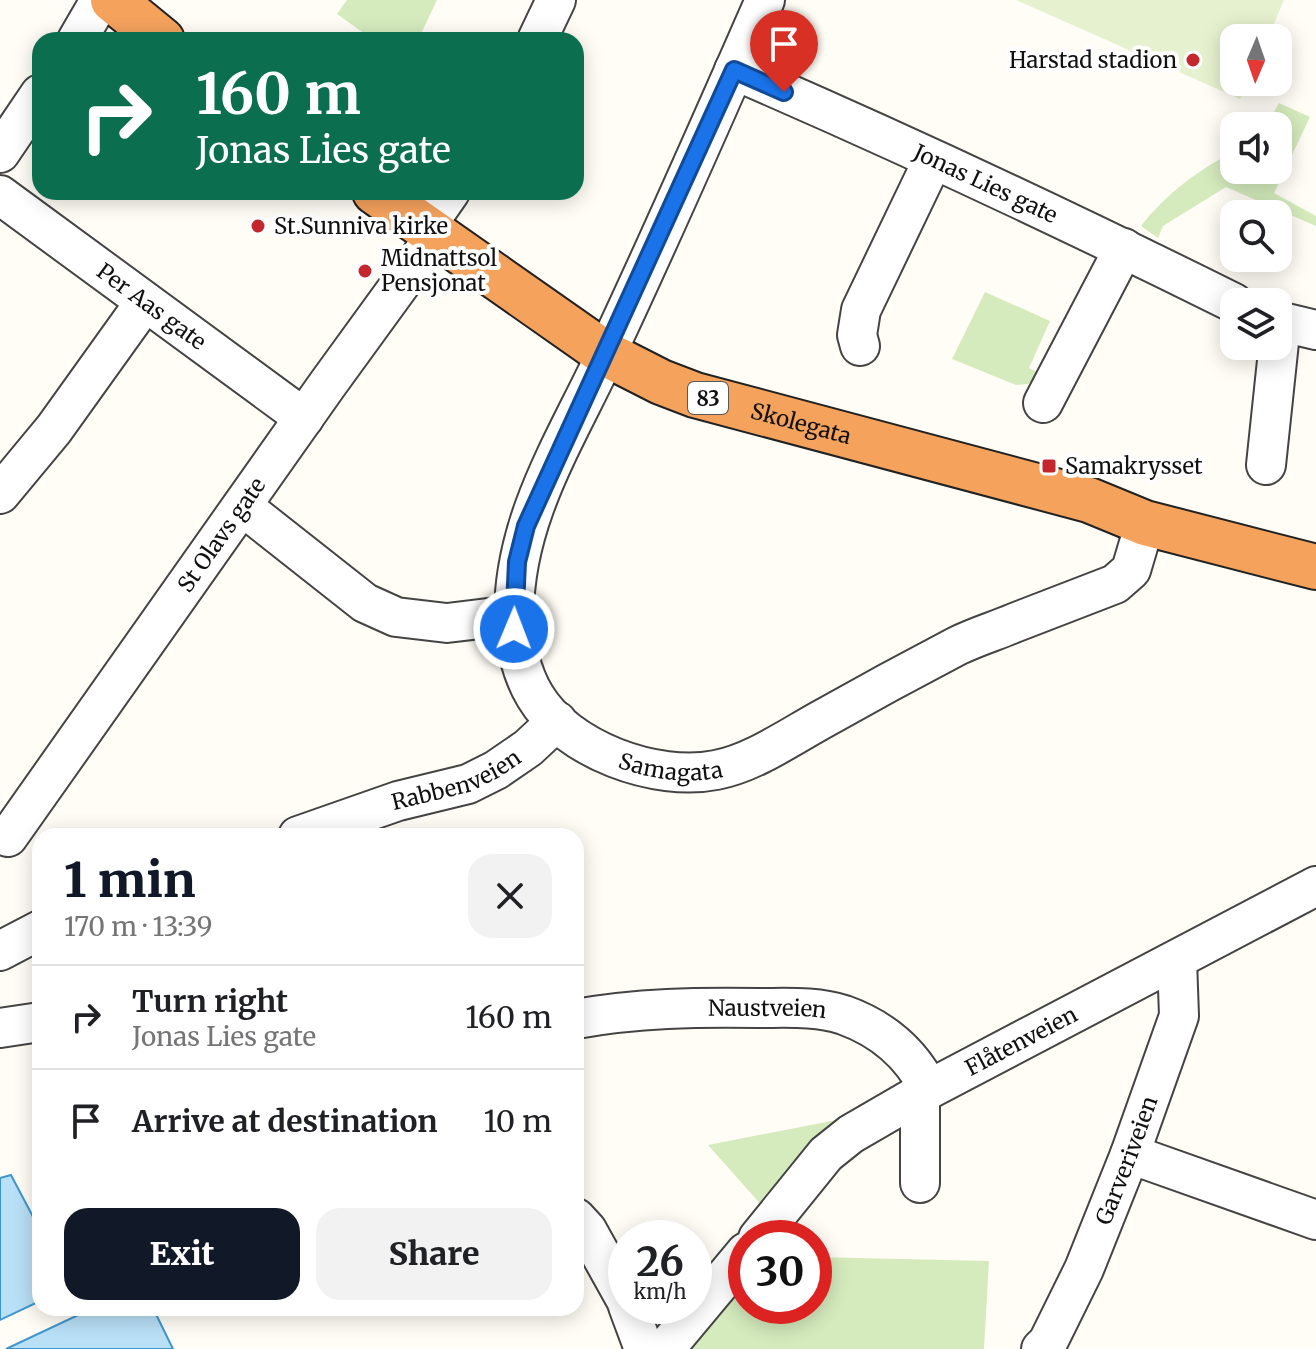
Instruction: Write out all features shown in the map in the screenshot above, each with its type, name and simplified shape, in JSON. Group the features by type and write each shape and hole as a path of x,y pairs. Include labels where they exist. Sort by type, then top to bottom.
{"highway":[{"path":"113,0 152,32"},
{"name":"Skolegata","path":"386,200 606,354 634,369 695,395 1089,500"},
{"name":"83","path":"1089,500 1145,523 1316,567"},
{"name":"83","path":"1089,500 1145,502 1226,513 1316,536"}],"street":[{"path":"82,32 95,9 105,0"},
{"path":"541,32 556,0"},
{"name":"Samagata","path":"765,0 526,526 517,562 514,629 522,666 534,696 557,721 595,748 627,763 658,772 717,770 761,753 961,644 1115,584 1131,570 1145,523"},
{"name":"Jonas Lies gate","path":"734,70 1124,248 1220,296"},
{"path":"0,153 32,106"},
{"path":"860,346 857,335 861,310 933,160"},
{"name":"Per Aas gate","path":"0,195 304,418"},
{"name":"St Olavs gate","path":"8,837 304,418 431,232 446,200"},
{"path":"1043,403 1124,248"},
{"path":"0,494 54,429 145,302"},
{"path":"1266,465 1286,360"},
{"path":"242,506 365,603 396,617 447,623 514,615"},
{"name":"Rabbenveien","path":"321,828 398,801 468,784 496,770 528,748 557,721"},
{"name":"Flåtenveien","path":"773,1220 826,1154 851,1134 924,1091 1316,886"},
{"path":"0,951 32,934"},
{"name":"Garveriveien","path":"1041,1349 1048,1342 1084,1269 1130,1154 1179,1016 1177,960"},
{"name":"Naustveien","path":"584,1018 649,1009 698,1007 805,1008 842,1015 888,1037 908,1054 924,1091"},
{"path":"0,1028 32,1023"},
{"path":"920,1183 924,1091"},
{"path":"1130,1154 1316,1220"},
{"path":"584,1227 608,1268"},
{"path":"665,1349 728,1274"},
{"path":"635,1324 644,1349"}],"green space":[{"path":"347,0 437,0 422,32 362,32 337,14"},
{"name":"Harstad stadion","path":"1016,0 1284,0 1274,24 1220,24 1220,90"},
{"path":"1279,103 1310,117 1292,155 1292,112 1274,112"},
{"path":"1220,160 1220,184 1278,184 1274,193 1287,200 1256,200 1226,187 1163,226 1158,238 1141,226 1160,204"},
{"path":"1292,203 1316,216 1316,226 1292,216"},
{"path":"985,292 1050,321 1029,368 1041,374 1028,384 1016,385 952,359"},
{"path":"852,1117 764,1208 708,1145"},
{"path":"832,1257 989,1261 984,1349 688,1349 707,1324 712,1324 712,1317 728,1295 728,1324 832,1324"}],"water":[{"path":"11,1175 32,1215 32,1305 0,1320 0,1178"},
{"path":"76,1316 157,1316 173,1349 6,1349"}],"place":[{"name":"Harstad stadion","path":"1193,60"},
{"name":"St.Sunniva kirke","path":"258,226"},
{"name":"Midnattsol Pensjonat","path":"365,271"},
{"name":"Samakrysset","path":"1049,466"}],"route":[{"path":"514,629 517,562 526,526 734,70 784,92"}]}
